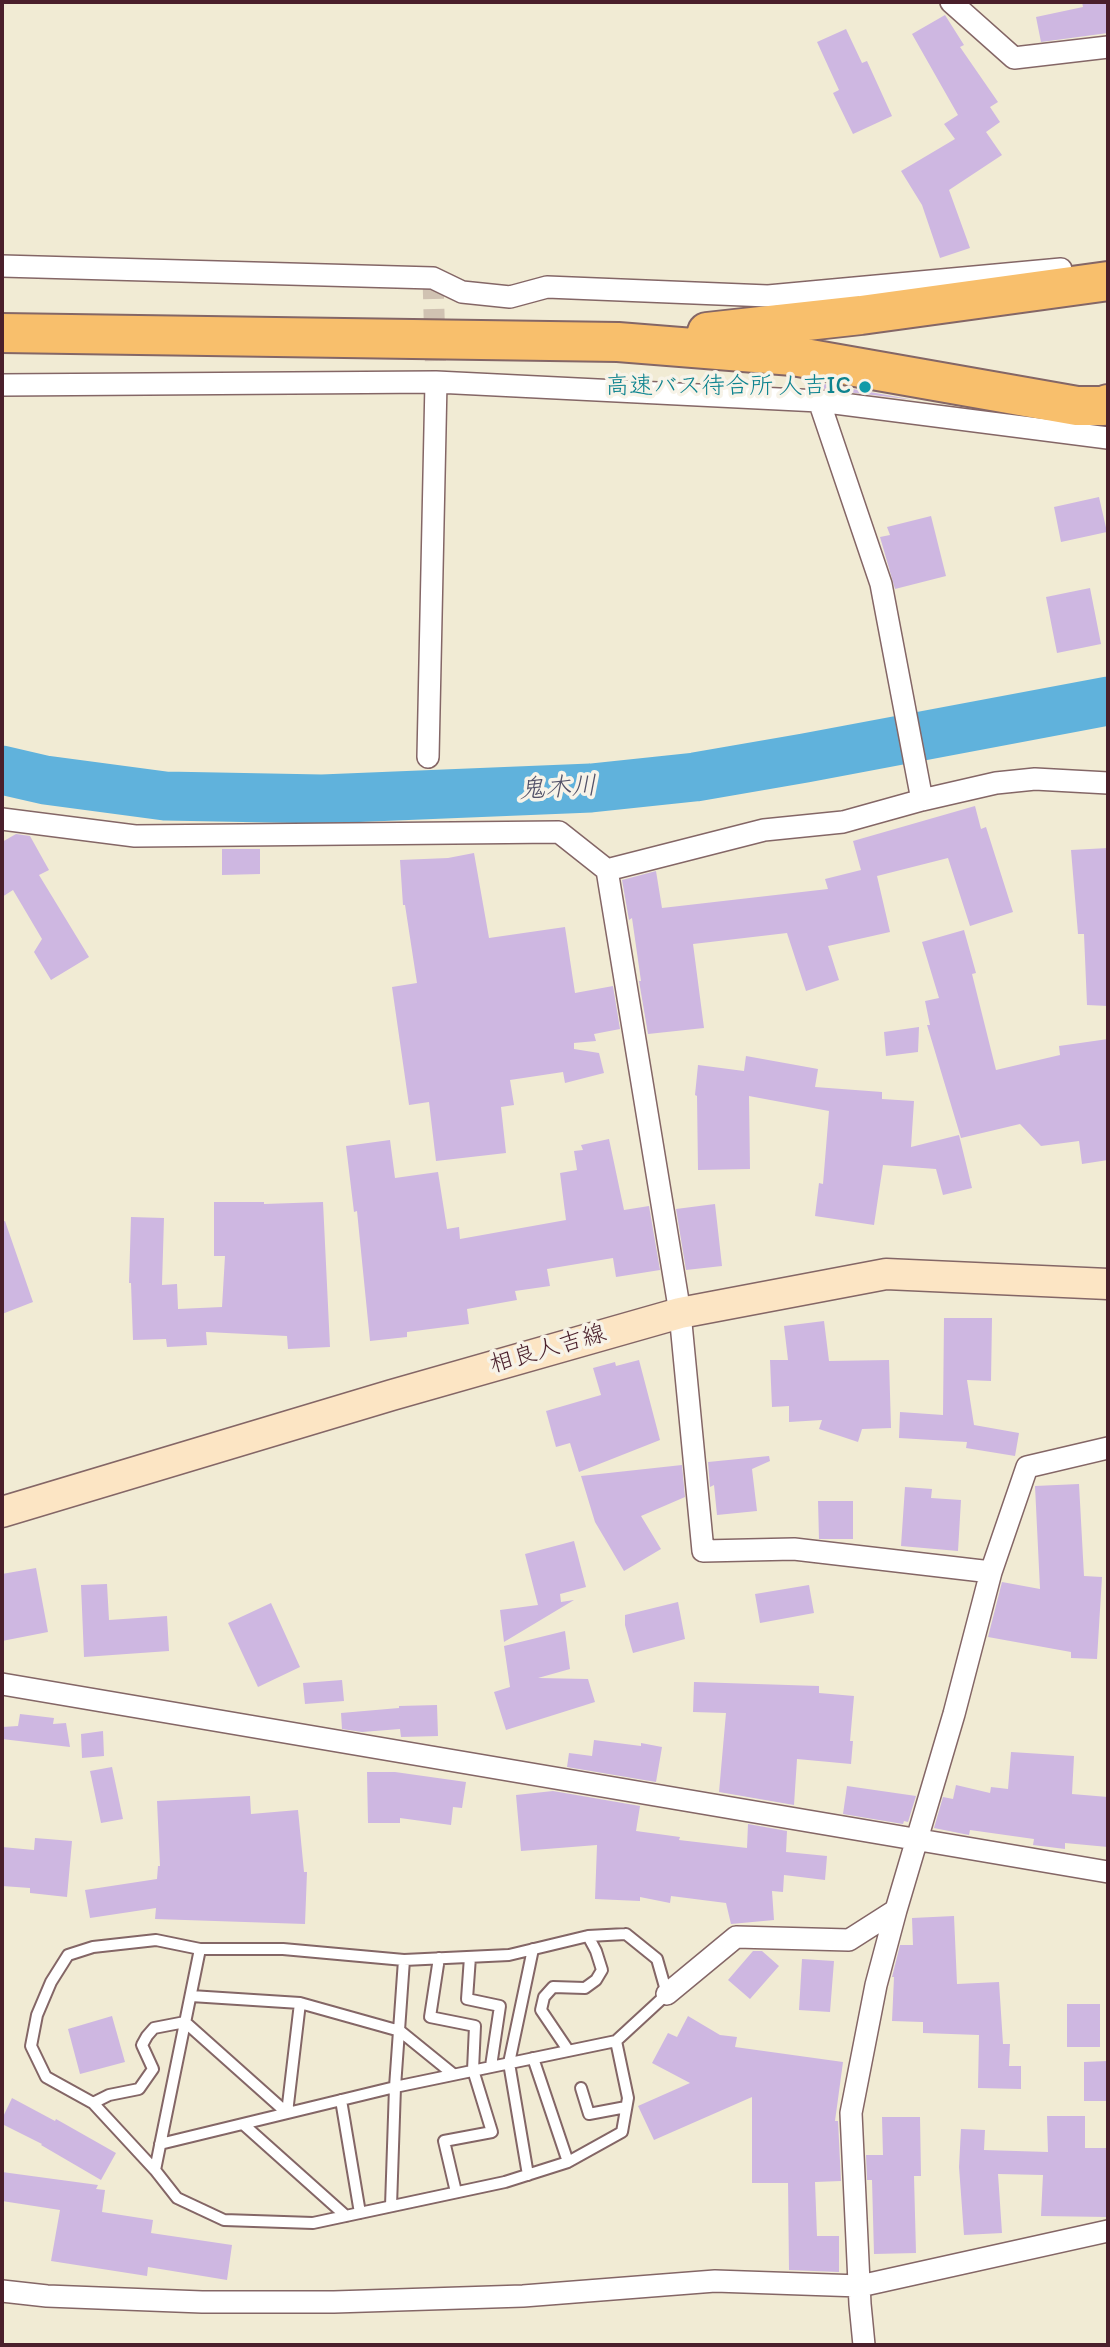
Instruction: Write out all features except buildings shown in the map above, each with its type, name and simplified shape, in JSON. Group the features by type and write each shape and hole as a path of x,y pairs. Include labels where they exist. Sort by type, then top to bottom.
{"highway":[{"path":"618,342 861,315 1108,281"},
{"path":"861,315 924,321 1108,298"},
{"path":"2,333 618,342 793,356 1077,405 1108,404"},
{"path":"793,356 839,352 956,358 1108,391"}],"main road":[{"name":"相良人吉線","path":"2,1512 379,1398 680,1313 886,1274 1108,1284"}],"street":[{"path":"951,2 1014,58 1108,47"},
{"path":"2,265 433,278 462,292 510,297 547,287 768,296 1108,264"},
{"path":"2,386 436,382 820,401 1108,438"},
{"path":"428,757 436,382"},
{"path":"820,401 881,584 922,800"},
{"path":"607,870 764,830 843,822 996,783 1035,779 1108,783"},
{"path":"2,819 135,836 559,832 607,870 680,1313 703,1551 794,1549 991,1572"},
{"path":"864,2345 851,2113 876,1985 895,1910 954,1714 991,1572 1027,1467 1108,1448"},
{"path":"2,1684 1108,1872"},
{"path":"667,1994 736,1937 849,1940 895,1910"},
{"path":"2,2291 47,2296 202,2302 334,2302 523,2296 715,2281 860,2295 1108,2231"}],"lane":[{"path":"160,2144 395,2087 616,2040 667,1994 657,1959 626,1934 587,1936 509,1955 404,1960 283,1949 200,1949 156,1940 93,1947 68,1955 51,1982 37,2015 32,2046 46,2077 93,2103 177,2198 225,2220 313,2223 528,2175 568,2162 622,2132 628,2098 616,2040"},
{"path":"568,2050 541,2010 544,1997 553,1987 585,1988 596,1980 602,1970 596,1951 587,1936"},
{"path":"155,2170 200,1949"},
{"path":"528,2175 509,2063 533,1950"},
{"path":"470,1957 467,1999 500,2006 491,2066"},
{"path":"439,1958 430,2017 475,2026 473,2070 492,2132 444,2141 456,2192"},
{"path":"391,2206 395,2087 404,1960"},
{"path":"191,1996 300,2003 400,2031 453,2074"},
{"path":"287,2113 300,2003"},
{"path":"93,2103 109,2095 139,2089 153,2069 142,2045 146,2036 154,2028 185,2022"},
{"path":"185,2022 287,2113"},
{"path":"533,2058 568,2162"},
{"path":"581,2088 589,2114 626,2107"},
{"path":"341,2100 360,2213"},
{"path":"243,2124 346,2216"}],"waterway":[{"name":"鬼木川","path":"2,770 45,780 165,796 322,799 591,788 695,777 1108,701"}],"tunnel":[{"path":"433,278 436,382"}],"place":[{"name":"高速バス待合所 人吉IC","path":"865,387"}]}
